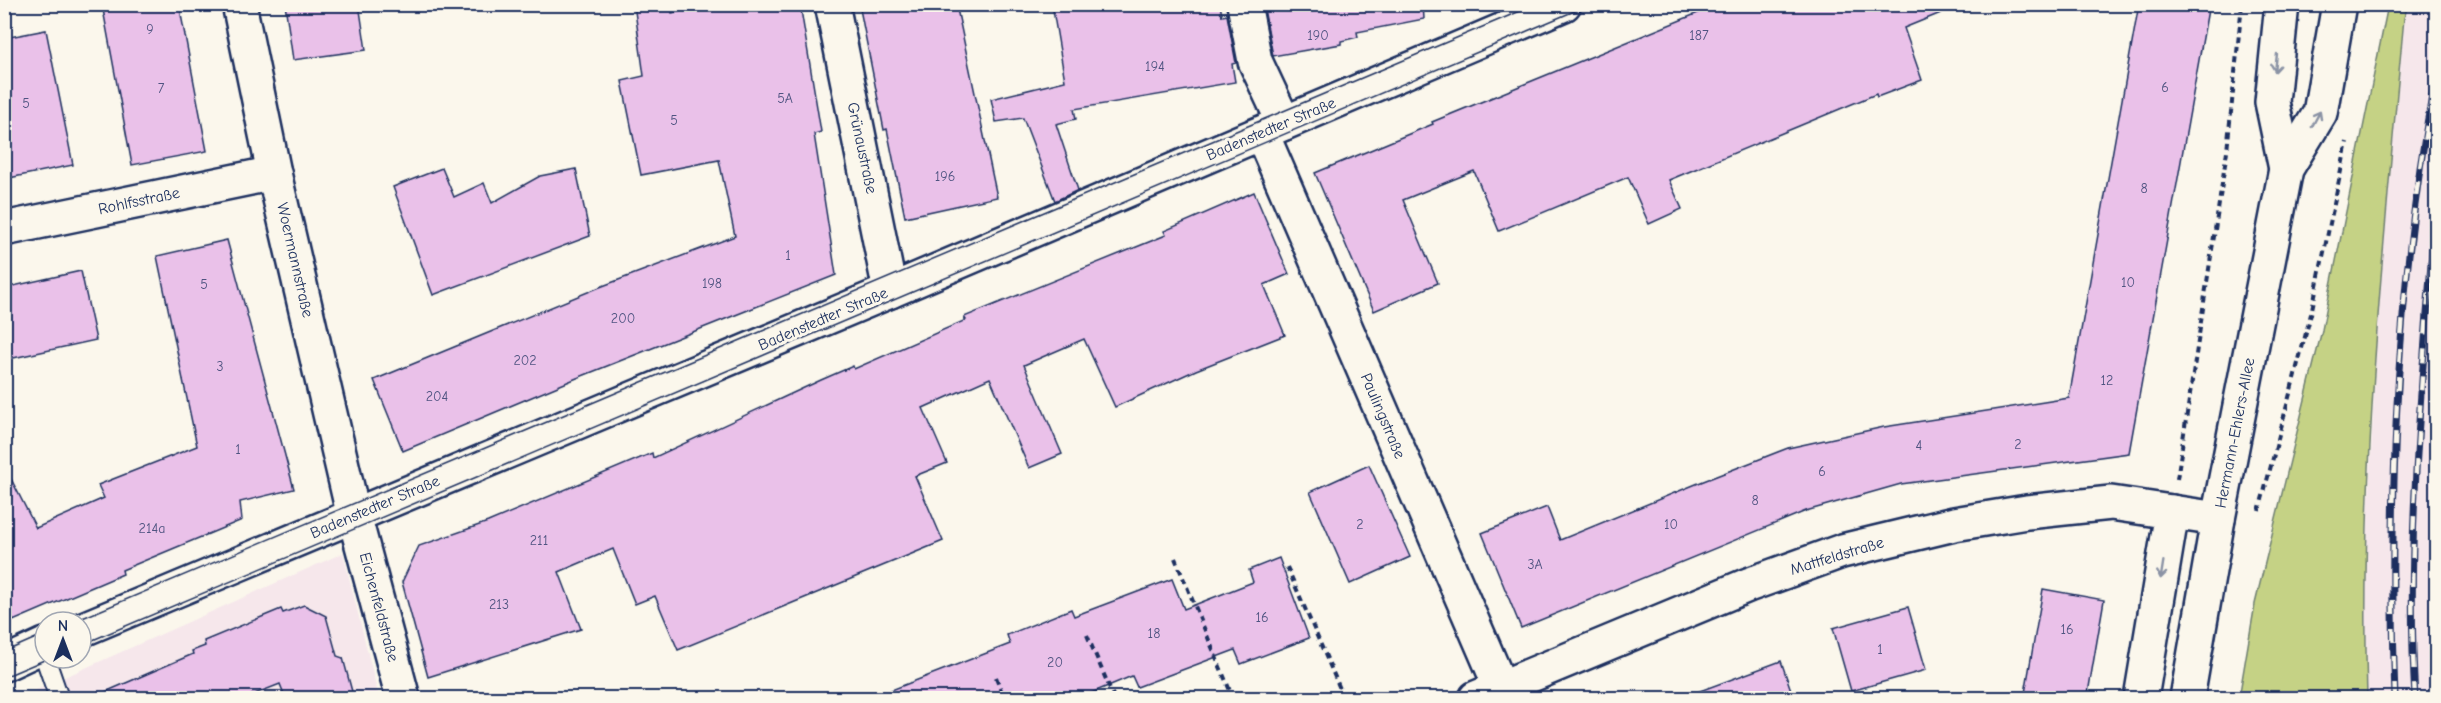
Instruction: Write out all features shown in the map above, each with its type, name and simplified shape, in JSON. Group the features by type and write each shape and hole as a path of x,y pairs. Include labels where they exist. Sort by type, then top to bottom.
{"street":[{"name":"Woermannstraße","path":"239,4 274,173 354,516"},
{"name":"Grünaustraße","path":"832,4 890,291"},
{"name":"Paulingstraße","path":"1244,4 1255,61 1273,128 1493,695"},
{"name":"Badenstedter Straße","path":"93,625 1273,128 1527,12 1564,4"},
{"name":"Hermann-Ehlers-Allee","path":"2282,4 2272,102 2286,169"},
{"name":"Hermann-Ehlers-Allee","path":"2187,699 2218,519 2286,169 2320,113 2339,4"},
{"name":"Rohlfsstraße","path":"4,229 274,173"},
{"name":"Mattfeldstraße","path":"1493,695 1748,585 1842,551 1954,524 2026,512 2111,503 2218,519"},
{"path":"2141,699 2172,512"},
{"name":"Eichenfeldstraße","path":"354,516 403,699"},
{"path":"4,664 33,651"}],"lane":[{"path":"50,670 59,699"}],"path":[{"path":"2172,512 2227,151 2242,4"},
{"path":"2258,516 2311,314 2349,131"},
{"path":"1175,558 1233,699"},
{"path":"1287,567 1344,699"},
{"path":"1087,635 1114,699"},
{"path":"996,677 1004,699"}],"shaded area":[{"path":"2408,5 2436,5 2436,698 2367,698 2364,606 2378,304 2404,18"},
{"path":"343,553 379,698 18,698 81,670 93,670 93,665"}],"green space":[{"path":"2388,5 2408,5 2404,18 2388,188 2375,358 2367,528 2367,698 2239,698 2255,604 2322,330"}],"building":[{"path":"102,4 179,4 207,151 132,165"},
{"path":"285,4 359,4 366,50 293,60"},
{"path":"634,4 670,4 672,13 720,4 800,4 821,132 814,134 836,275 577,378 403,451 374,380 600,287 735,236 719,160 641,175 622,81 644,76"},
{"path":"859,4 956,4 997,197 905,217 887,129 884,130"},
{"path":"1052,4 1220,4 1222,16 1227,15 1236,63 1232,64 1235,82 1074,109 1076,119 1056,124 1078,190 1055,201 1023,118 996,122 991,99 1065,81"},
{"path":"1290,4 1423,4 1424,19 1357,32 1358,37 1341,41 1341,44 1273,56 1264,9"},
{"path":"1720,4 1958,6 1904,28 1922,80 1877,97 1876,94 1669,180 1682,209 1649,224 1628,177 1499,231 1474,171 1403,200 1438,283 1374,311 1315,173 1433,124 1432,122"},
{"path":"2139,4 2209,4 2129,453 1901,484 1806,511 1521,628 1482,533 1547,507 1560,540 1788,448 1884,427 2069,398"},
{"path":"46,30 73,165 4,179 4,38"},
{"path":"442,168 454,197 484,183 492,203 540,176 576,169 590,236 433,295 393,187"},
{"path":"1254,192 1289,274 1264,285 1285,335 1196,370 1115,407 1084,339 1024,365 1062,454 1029,468 990,378 923,408 947,463 915,476 943,541 678,650 655,596 635,604 613,549 559,572 581,629 428,677 402,582 419,546 488,522 652,453 653,458 821,380 853,366 854,369 966,320 964,317 1166,235 1164,231"},
{"path":"227,240 294,489 240,502 242,520 122,570 123,574 39,610 33,610 33,612 13,621 11,614 4,617 4,465 36,528 104,498 98,485 197,446 157,256"},
{"path":"81,271 96,340 4,360 4,288"},
{"path":"1369,465 1410,557 1350,584 1310,492"},
{"path":"1279,558 1309,638 1241,664 1235,650 1137,687 1132,676 1077,699 876,699 876,696 1010,644 1007,635 1071,609 1074,616 1172,579 1184,609 1253,582 1249,570"},
{"path":"2043,589 2104,600 2087,699 2024,699"},
{"path":"304,605 326,616 337,656 343,658 354,699 286,699 280,684 242,699 89,699 193,654 192,651 205,646 204,641 281,609 283,613"},
{"path":"1908,607 1926,670 1851,691 1833,628"},
{"path":"1781,661 1794,699 1689,699 1689,695"}],"tram line":[{"path":"93,614 1537,4"},
{"path":"93,640 1591,4"},
{"path":"4,652 33,639"},
{"path":"4,677 33,665"}],"railway":[{"path":"2395,698 2393,542 2398,385 2412,229 2422,152 2436,75"},
{"path":"2415,698 2412,583 2416,468 2436,214"}]}
